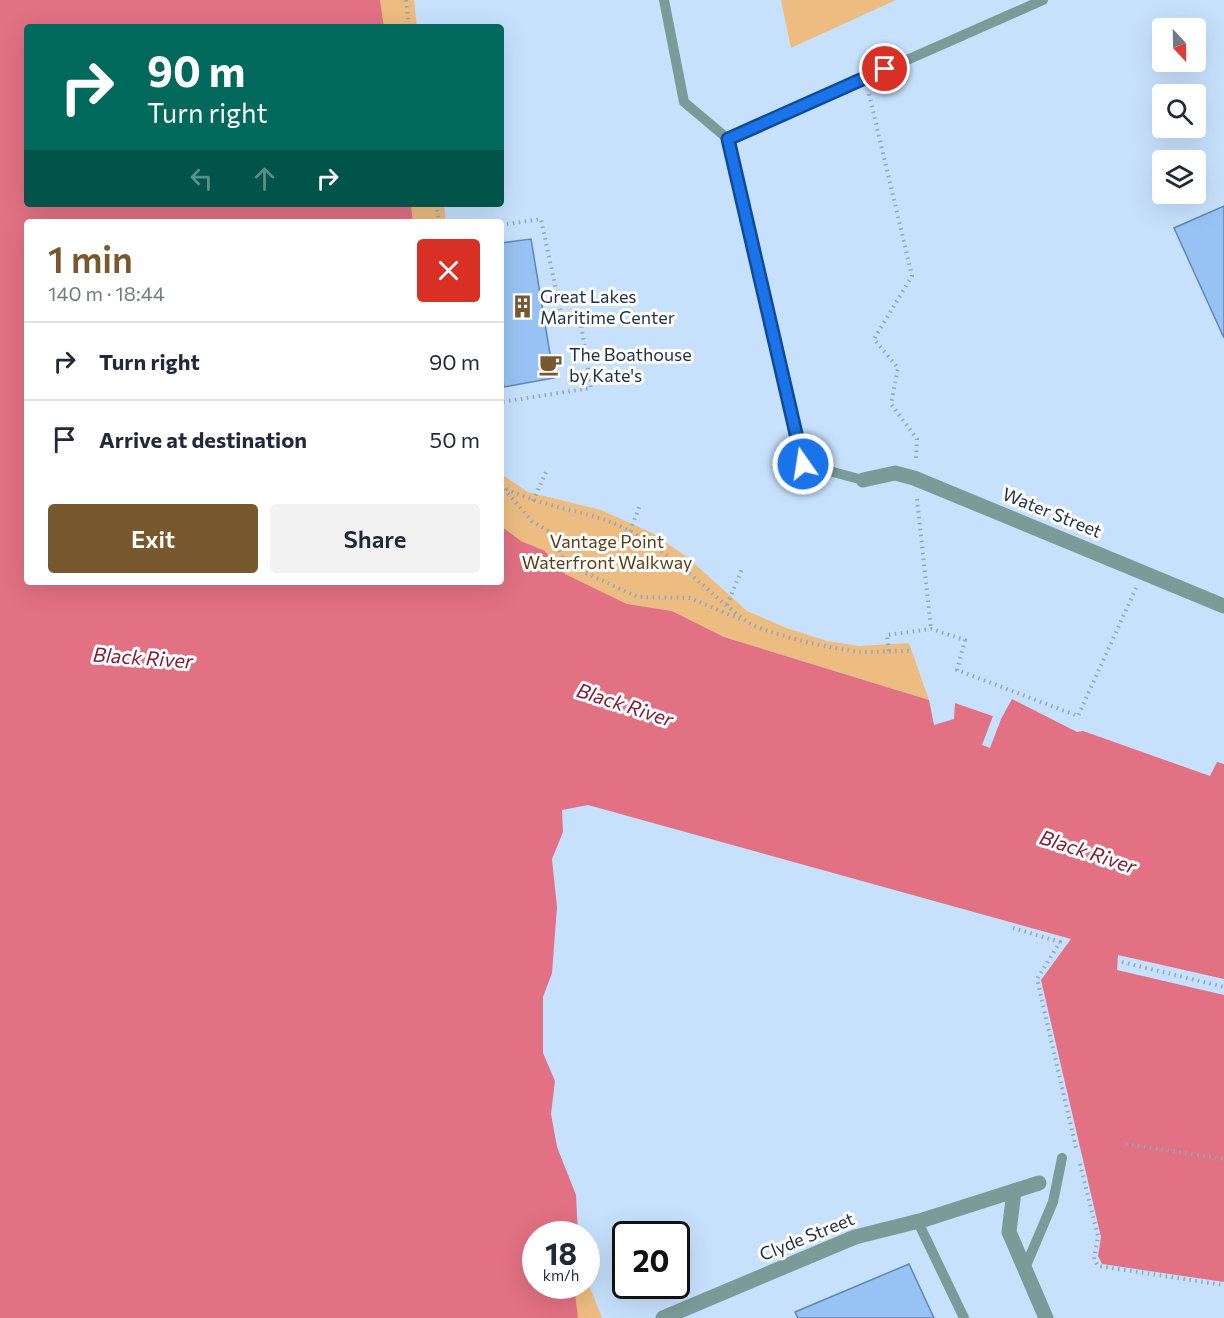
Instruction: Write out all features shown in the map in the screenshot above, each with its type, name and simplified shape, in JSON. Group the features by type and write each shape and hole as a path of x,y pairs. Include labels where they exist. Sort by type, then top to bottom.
{"street":[{"name":"Water Street","path":"863,480 895,473 914,477 1224,606"},
{"name":"Clyde Street","path":"663,1318 855,1237 918,1222 1039,1183"},
{"path":"1014,1191 1009,1232 1046,1318"}],"lane":[{"path":"664,0 684,102 728,139 803,464 863,480"},
{"path":"728,139 1043,0"},
{"path":"1025,1269 1053,1202 1062,1158"},
{"path":"918,1222 964,1318"}],"path":[{"path":"406,0 409,24"},
{"path":"865,78 912,276 874,339 898,368 891,404 917,439 914,477 931,629"},
{"path":"504,225 541,219 561,318 580,318 591,388 504,402"},
{"path":"533,501 546,472"},
{"path":"504,487 533,501 607,520 630,531 672,559 748,622"},
{"path":"504,489 532,521 548,531 563,558 573,567 638,597 690,598 775,633 859,652 911,651"},
{"path":"630,531 640,505"},
{"path":"727,604 742,569"},
{"path":"889,651 887,634 931,629 965,640 957,670 1078,716 1144,572"},
{"path":"1013,928 1060,942 1037,979 1077,1150"},
{"path":"1122,963 1224,987"},
{"path":"1126,1144 1224,1159"},
{"path":"1079,1161 1098,1236 1094,1258 1098,1266 1224,1285"}],"green space":[{"path":"380,0 414,0 417,24 384,24"},
{"path":"781,0 896,0 791,48"},
{"path":"411,207 444,207 446,219 413,219"},
{"name":"Vantage Point Waterfront Walkway","path":"504,476 528,492 601,510 652,533 687,557 747,611 789,629 827,641 859,646 909,643 929,700 724,637 672,611 627,604 565,574 545,551 521,541 504,528"},
{"path":"575,1299 594,1299 602,1318 577,1318"}],"water":[{"name":"Black River","path":"0,0 380,0 384,24 24,24 24,207 411,207 413,219 24,219 24,585 504,585 504,528 521,541 545,551 565,574 627,604 672,611 724,637 929,700 934,725 954,719 955,703 1001,719 1012,699 1077,732 1083,731 1210,776 1217,762 1224,764 1224,1282 1102,1264 1098,1256 1101,1237 1041,980 1071,939 588,805 562,810 563,832 552,859 557,907 552,973 543,997 543,1053 555,1081 551,1114 557,1147 576,1195 577,1221 522,1221 522,1299 576,1299 578,1318 0,1318"}],"pier":[{"path":"993,716 1001,719 990,748 982,745"},
{"path":"1118,955 1224,979 1224,995 1117,970"}],"building":[{"path":"1224,206 1224,338 1174,228"},
{"name":"Great Lakes Maritime Center","path":"531,239 554,378 504,387 504,243"},
{"path":"909,1264 934,1318 798,1318 795,1312"}],"place":[{"name":"Great Lakes Maritime Center","path":"522,307"},
{"name":"The Boathouse by Kate's","path":"551,365"}],"route":[{"path":"803,464 728,139 885,69"}]}
